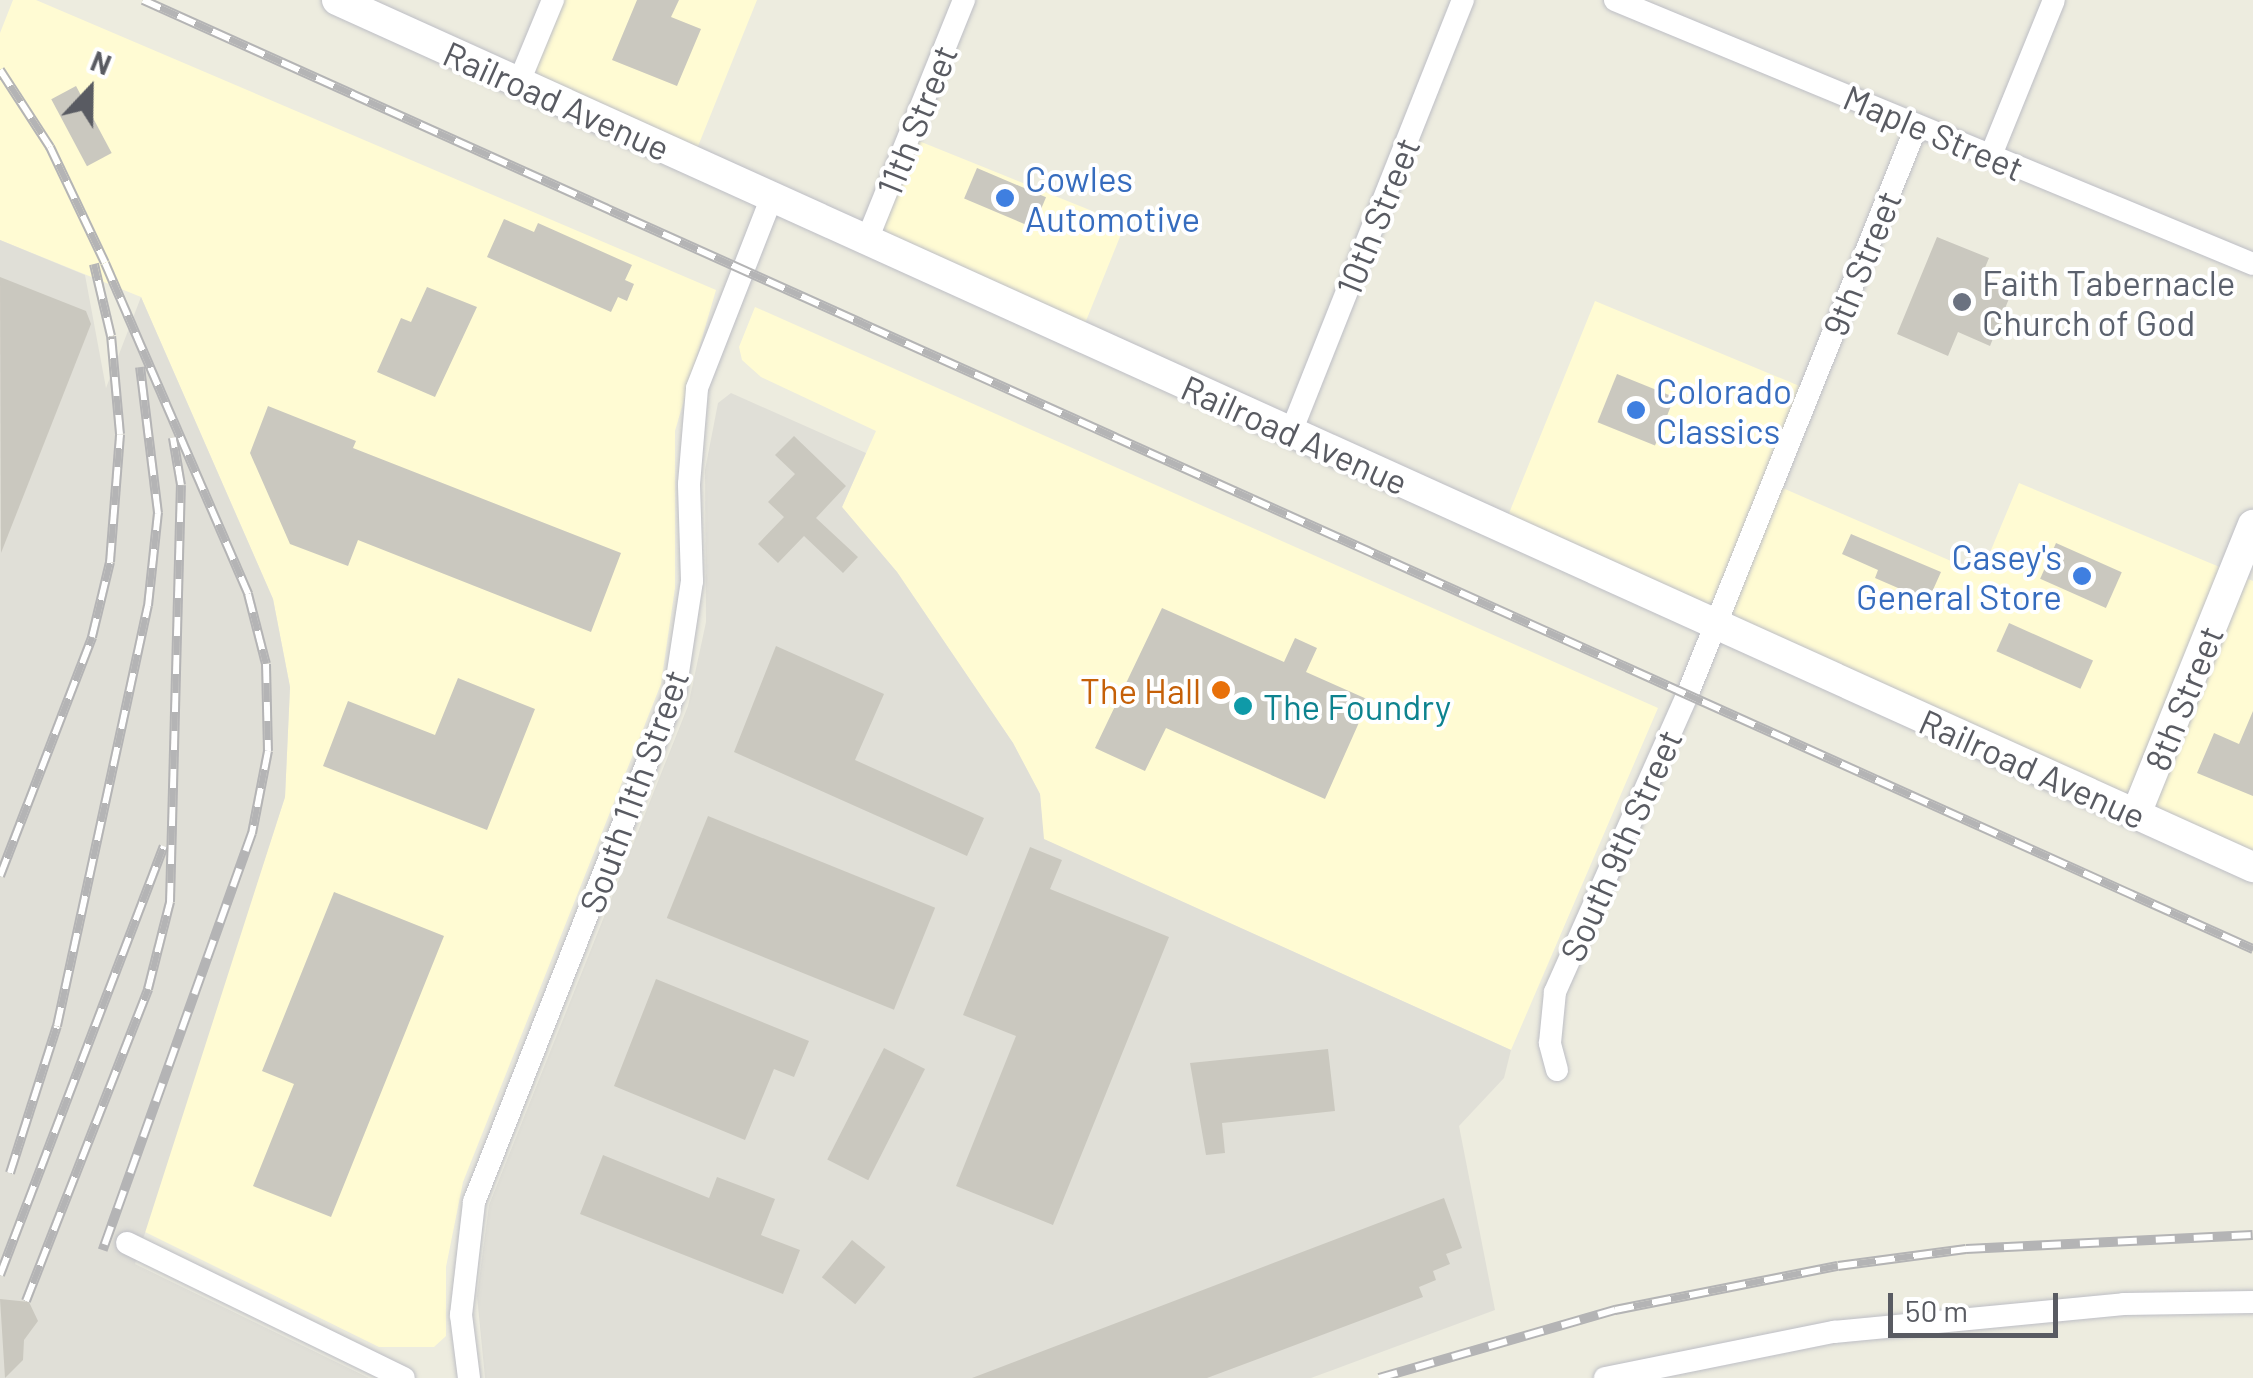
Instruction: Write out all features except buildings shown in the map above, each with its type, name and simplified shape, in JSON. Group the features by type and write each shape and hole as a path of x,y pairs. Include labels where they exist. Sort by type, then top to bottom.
{"main road":[{"name":"Railroad Avenue","path":"337,0 2253,868"},
{"name":"8th Street","path":"2136,814 2253,525"}],"street":[{"path":"519,82 552,0"},
{"name":"11th Street","path":"867,240 964,0"},
{"name":"10th Street","path":"1291,432 1463,0"},
{"name":"Maple Street","path":"1615,0 2253,264"},
{"path":"1991,156 2054,0"},
{"name":"9th Street","path":"1714,623 1917,125"},
{"name":"South 11th Street","path":"469,1378 461,1316 474,1202 676,692 689,616 690,462 697,388 772,197"},
{"name":"South 9th Street","path":"1557,1070 1550,1043 1555,992 1714,623"},
{"path":"127,1242 404,1378"},
{"path":"1605,1378 1834,1332 2124,1304 2253,1302"}],"shaded area":[{"path":"13,0 36,0 716,290 675,431 675,588 661,684 463,1182 446,1267 446,1336 434,1347 379,1347 143,1231 285,797 290,687 273,599 141,297 0,240 0,33"},
{"path":"553,0 757,0 692,161 519,82"},
{"path":"909,137 1125,224 1083,327 867,240"},
{"path":"0,240 85,275 106,388 141,297 273,599 290,687 285,797 135,1264 369,1378 0,1378"},
{"path":"1595,301 1809,390 1771,483 1981,574 2019,483 2253,581 2253,867 1503,528"},
{"path":"755,307 1658,708 1511,1050 1043,839 1040,794 1013,743 897,572 842,507 876,431 761,377 742,360 739,347"},
{"path":"731,393 866,453 842,507 897,572 1013,743 1040,794 1044,839 1511,1050 1504,1078 1459,1126 1495,1310 1311,1378 485,1378 477,1296 489,1205 688,706 706,622 705,470 718,403"}],"railway":[{"path":"143,0 2253,949"},
{"path":"0,70 50,147 105,263 248,594 266,664 268,751 252,833 103,1250"},
{"path":"0,876 92,637 110,562 120,434 111,336 94,264"},
{"path":"10,1173 57,1026 148,606 158,513 140,367"},
{"path":"26,1301 148,989 170,902 181,485 173,438"},
{"path":"0,1275 164,846"},
{"path":"1379,1378 1615,1310 1838,1266 1966,1249 2253,1235"}],"place":[{"name":"Cowles Automotive","path":"1005,198"},
{"name":"Faith Tabernacle Church of God","path":"1962,302"},
{"name":"Colorado Classics","path":"1636,410"},
{"name":"Casey's General Store","path":"2082,576"},
{"name":"The Hall","path":"1221,690"},
{"name":"The Foundry","path":"1243,706"}]}
